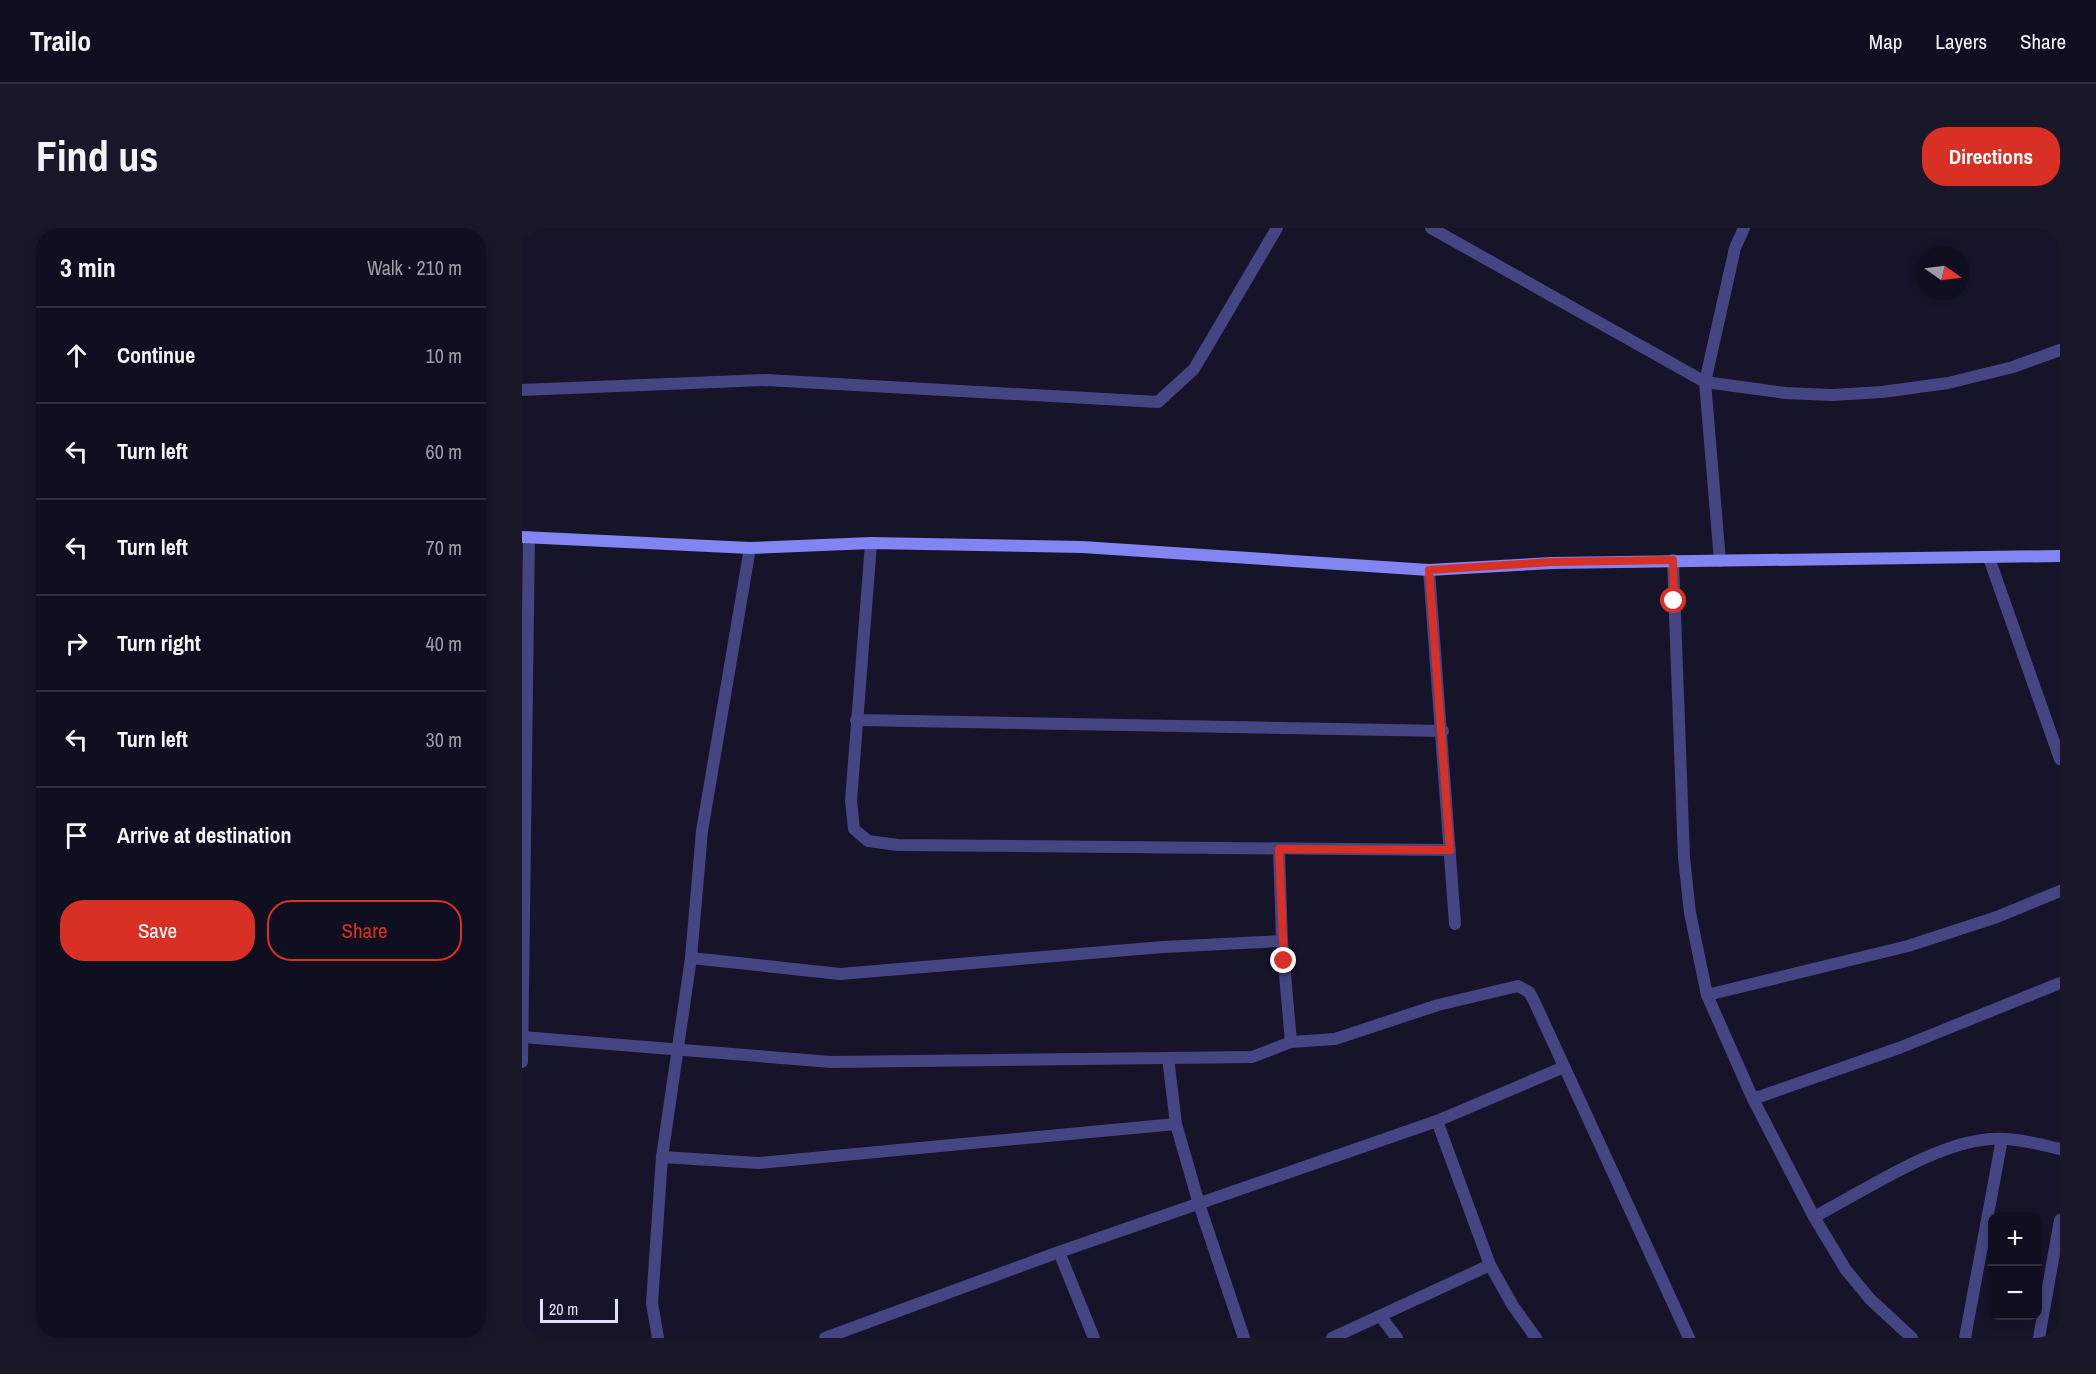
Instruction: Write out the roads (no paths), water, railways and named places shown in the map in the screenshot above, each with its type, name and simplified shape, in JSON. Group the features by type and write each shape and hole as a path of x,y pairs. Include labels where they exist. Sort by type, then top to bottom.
{"street":[{"path":"522,390 766,380 1158,402 1194,369 1277,228"},
{"path":"1431,228 1705,382 1785,393 1832,395 1882,392 1948,383 2013,367 2060,350"},
{"path":"1720,561 1705,382 1735,248 1744,228"},
{"path":"522,1062 526,537 750,548 872,543 1082,547 1429,570 1552,562 2060,556"},
{"path":"872,543 851,801 854,829 867,841 898,846 1450,850"},
{"path":"657,1338 652,1303 662,1157 691,958 702,831 750,548"},
{"path":"1989,558 2060,759"},
{"path":"1673,560 1683,858 1690,914 1707,995 1753,1099 1814,1217 1846,1270 1870,1299 1912,1338"},
{"path":"1429,570 1443,731 1455,924"},
{"path":"856,720 1443,731"},
{"path":"1279,849 1282,941 1291,1042"},
{"path":"1707,995 1908,946 1997,917 2060,891"},
{"path":"691,958 840,974 1163,947 1282,941"},
{"path":"1753,1099 1899,1048 2060,983"},
{"path":"523,1037 831,1062 1252,1058 1291,1042 1335,1040 1438,1005 1518,987 1529,992 1534,1001 1689,1338"},
{"path":"1168,1058 1176,1124 1199,1204 1244,1338"},
{"path":"825,1338 1059,1252 1437,1121 1564,1067"},
{"path":"1437,1121 1490,1265 1513,1306 1536,1338"},
{"path":"662,1157 759,1163 1176,1124"},
{"path":"1814,1217 1929,1156 1981,1140 2002,1139 2060,1149"},
{"path":"1965,1338 2002,1139"},
{"path":"2038,1338 2060,1220"},
{"path":"1059,1252 1094,1338"},
{"path":"1332,1338 1490,1265"},
{"path":"1381,1317 1396,1338"}]}
